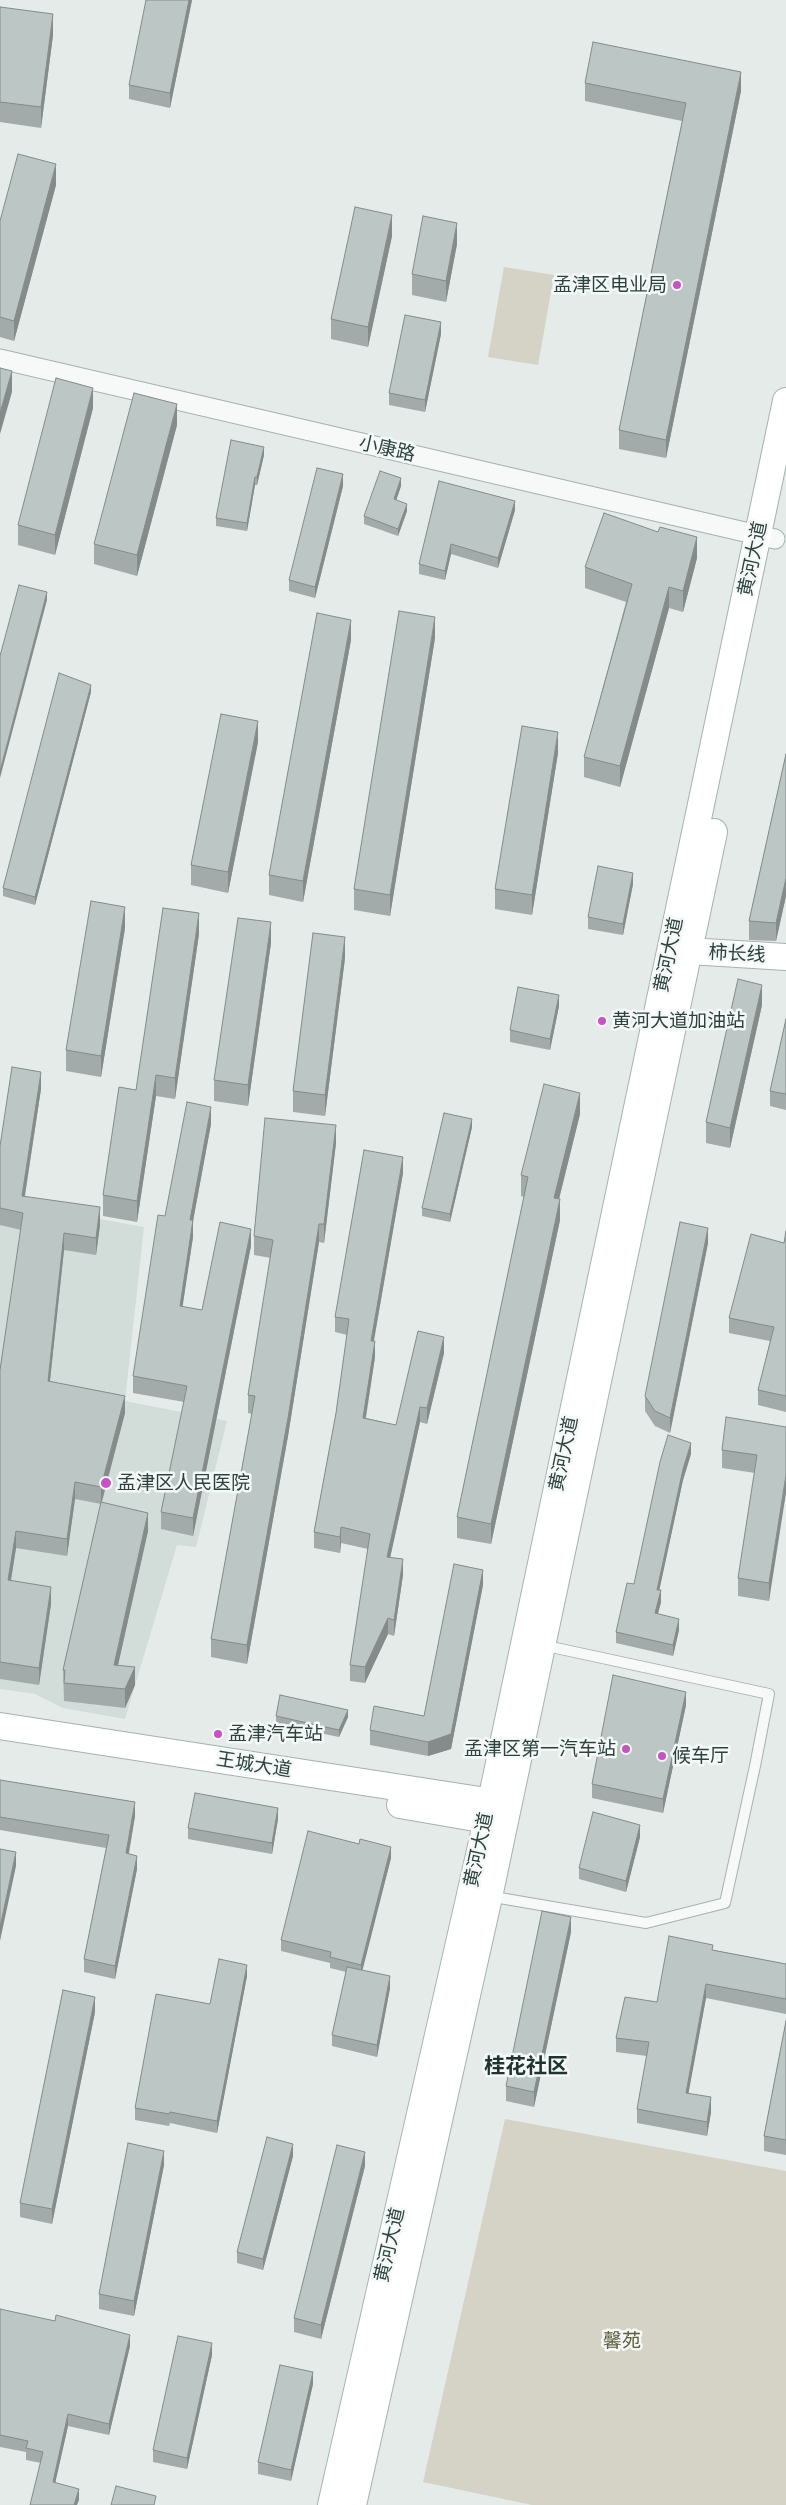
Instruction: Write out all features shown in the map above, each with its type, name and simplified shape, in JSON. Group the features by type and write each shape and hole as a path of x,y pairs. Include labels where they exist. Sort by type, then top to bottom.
{"main road":[{"name":"黄河大道","path":"534,1644 786,401"},
{"name":"黄河大道","path":"353,2505 480,1894 689,951 786,487"},
{"name":"柿长线","path":"689,951 786,957"},
{"name":"王城大道","path":"0,1726 498,1812"},
{"name":"王城大道","path":"0,1740 498,1812"},
{"name":"黄河大道","path":"331,2505 480,1894"}],"street":[{"name":"小康路","path":"0,359 775,539"}],"lane":[{"path":"480,1894 646,1923 725,1903 755,1766 769,1694 534,1644"}],"shaded area":[{"name":"孟津区人民医院","path":"0,1201 144,1227 125,1401 227,1421 196,1547 177,1545 125,1719 63,1708 35,1694 0,1689"}],"green space":[{"path":"504,267 554,275 538,365 488,357"},
{"name":"馨苑","path":"505,2119 786,2171 786,2505 532,2505 423,2482"}],"building":[{"path":"146,0 189,0 170,93 129,85"},
{"path":"0,7 53,14 41,107 0,102"},
{"name":"孟津区电业局","path":"593,42 741,72 666,440 619,430 686,103 585,83"},
{"path":"18,154 56,164 14,321 0,317 0,221"},
{"path":"355,207 392,215 368,327 331,319"},
{"path":"423,216 457,223 446,281 412,274"},
{"path":"405,315 441,322 425,400 389,393"},
{"path":"0,368 12,371 0,413"},
{"path":"56,378 93,388 55,535 18,525"},
{"path":"134,393 177,404 137,555 94,544"},
{"path":"231,440 264,447 257,477 255,477 247,523 216,518"},
{"path":"317,468 343,474 315,587 289,580"},
{"path":"380,471 401,478 394,499 407,504 398,529 364,516"},
{"path":"439,481 515,501 498,558 451,544 445,571 419,564"},
{"path":"604,513 658,532 660,527 697,537 683,591 669,587 620,766 584,757 632,584 585,567"},
{"path":"19,585 47,592 0,771 0,656"},
{"path":"399,611 435,617 390,895 354,889"},
{"path":"317,613 351,620 303,881 269,875"},
{"path":"59,673 91,685 35,897 3,888"},
{"path":"221,714 258,721 228,872 191,865"},
{"path":"522,726 558,732 532,895 495,889"},
{"path":"786,754 786,878 776,923 749,921"},
{"path":"598,866 633,873 623,924 588,917"},
{"path":"91,901 125,907 101,1056 66,1050"},
{"path":"163,908 199,913 175,1078 156,1075 137,1201 103,1195 119,1087 136,1090"},
{"path":"238,918 271,922 248,1085 214,1080"},
{"path":"313,933 345,937 325,1095 293,1091"},
{"path":"738,979 762,985 730,1128 706,1122"},
{"path":"518,987 559,995 550,1039 510,1030"},
{"path":"786,1019 786,1094 770,1091"},
{"path":"12,1067 41,1072 22,1196 100,1207 96,1238 64,1233 48,1381 125,1396 101,1487 75,1482 67,1539 16,1531 8,1580 51,1587 39,1668 0,1662 0,1370 23,1213 0,1208 0,1146"},
{"path":"544,1084 580,1093 554,1198 560,1199 491,1524 457,1517 528,1177 521,1175"},
{"path":"187,1102 211,1107 190,1220 193,1220 180,1306 202,1310 220,1222 251,1229 193,1518 161,1512 187,1386 133,1376 158,1215 165,1216"},
{"path":"444,1113 472,1119 450,1214 422,1208"},
{"path":"265,1118 336,1125 324,1224 319,1224 288,1418 247,1645 211,1639 255,1396 248,1395 273,1240 254,1236"},
{"path":"364,1150 403,1157 371,1341 375,1341 363,1418 396,1425 418,1331 444,1337 427,1408 420,1407 387,1557 403,1559 394,1620 388,1618 365,1667 350,1665 370,1534 341,1527 340,1537 314,1532 336,1413 349,1319 335,1317"},
{"path":"680,1222 708,1228 670,1418 655,1411 645,1396"},
{"path":"786,1231 786,1396 758,1390 774,1327 729,1318 751,1234 784,1243"},
{"path":"726,1417 786,1427 786,1475 769,1583 738,1578 757,1455 722,1450"},
{"path":"668,1435 691,1443 683,1469 657,1590 661,1590 655,1613 679,1619 673,1645 616,1632 627,1583 634,1584 660,1462"},
{"path":"101,1502 148,1513 114,1665 135,1667 125,1689 64,1683 65,1670 63,1670"},
{"path":"454,1564 483,1570 451,1734 428,1742 370,1730 374,1706 424,1716"},
{"path":"613,1675 686,1692 663,1799 592,1784"},
{"path":"280,1695 348,1710 339,1730 276,1716"},
{"path":"0,1780 135,1802 126,1853 137,1856 115,1966 84,1959 109,1835 0,1817"},
{"path":"195,1793 278,1808 272,1843 188,1828"},
{"path":"593,1812 640,1825 626,1881 579,1868"},
{"path":"308,1831 359,1844 360,1839 391,1847 361,1965 330,1957 331,1952 281,1940"},
{"path":"0,1849 16,1852 0,1927"},
{"path":"542,1911 571,1917 534,2092 506,2086"},
{"path":"669,1936 713,1945 712,1950 786,1964 786,1999 706,1984 686,2093 711,2097 707,2122 637,2109 649,2042 616,2038 625,1997 657,2002"},
{"path":"219,1959 247,1965 217,2121 170,2112 169,2114 135,2108 156,1994 210,2004"},
{"path":"347,1967 390,1976 377,2045 332,2035"},
{"path":"63,1990 95,1997 52,2209 20,2203"},
{"path":"786,2021 786,2140 764,2136"},
{"path":"267,2137 293,2144 263,2259 237,2252"},
{"path":"128,2143 164,2151 134,2301 99,2294"},
{"path":"337,2145 365,2152 321,2325 294,2318"},
{"path":"0,2309 55,2321 56,2315 130,2335 109,2424 68,2414 53,2482 79,2489 74,2505 30,2505 43,2452 26,2448 28,2441 0,2435"},
{"path":"178,2336 212,2343 187,2458 153,2450"},
{"path":"280,2365 313,2372 291,2470 258,2462"},
{"path":"116,2486 156,2496 154,2505 111,2505"}],"place":[{"name":"孟津区电业局","path":"677,285"},
{"name":"黄河大道加油站","path":"602,1021"},
{"name":"孟津区人民医院","path":"106,1483"},
{"name":"孟津汽车站","path":"218,1734"},
{"name":"孟津区第一汽车站","path":"626,1749"},
{"name":"候车厅","path":"662,1756"}],"district":[{"name":"桂花社区","path":"526,2067"}]}
